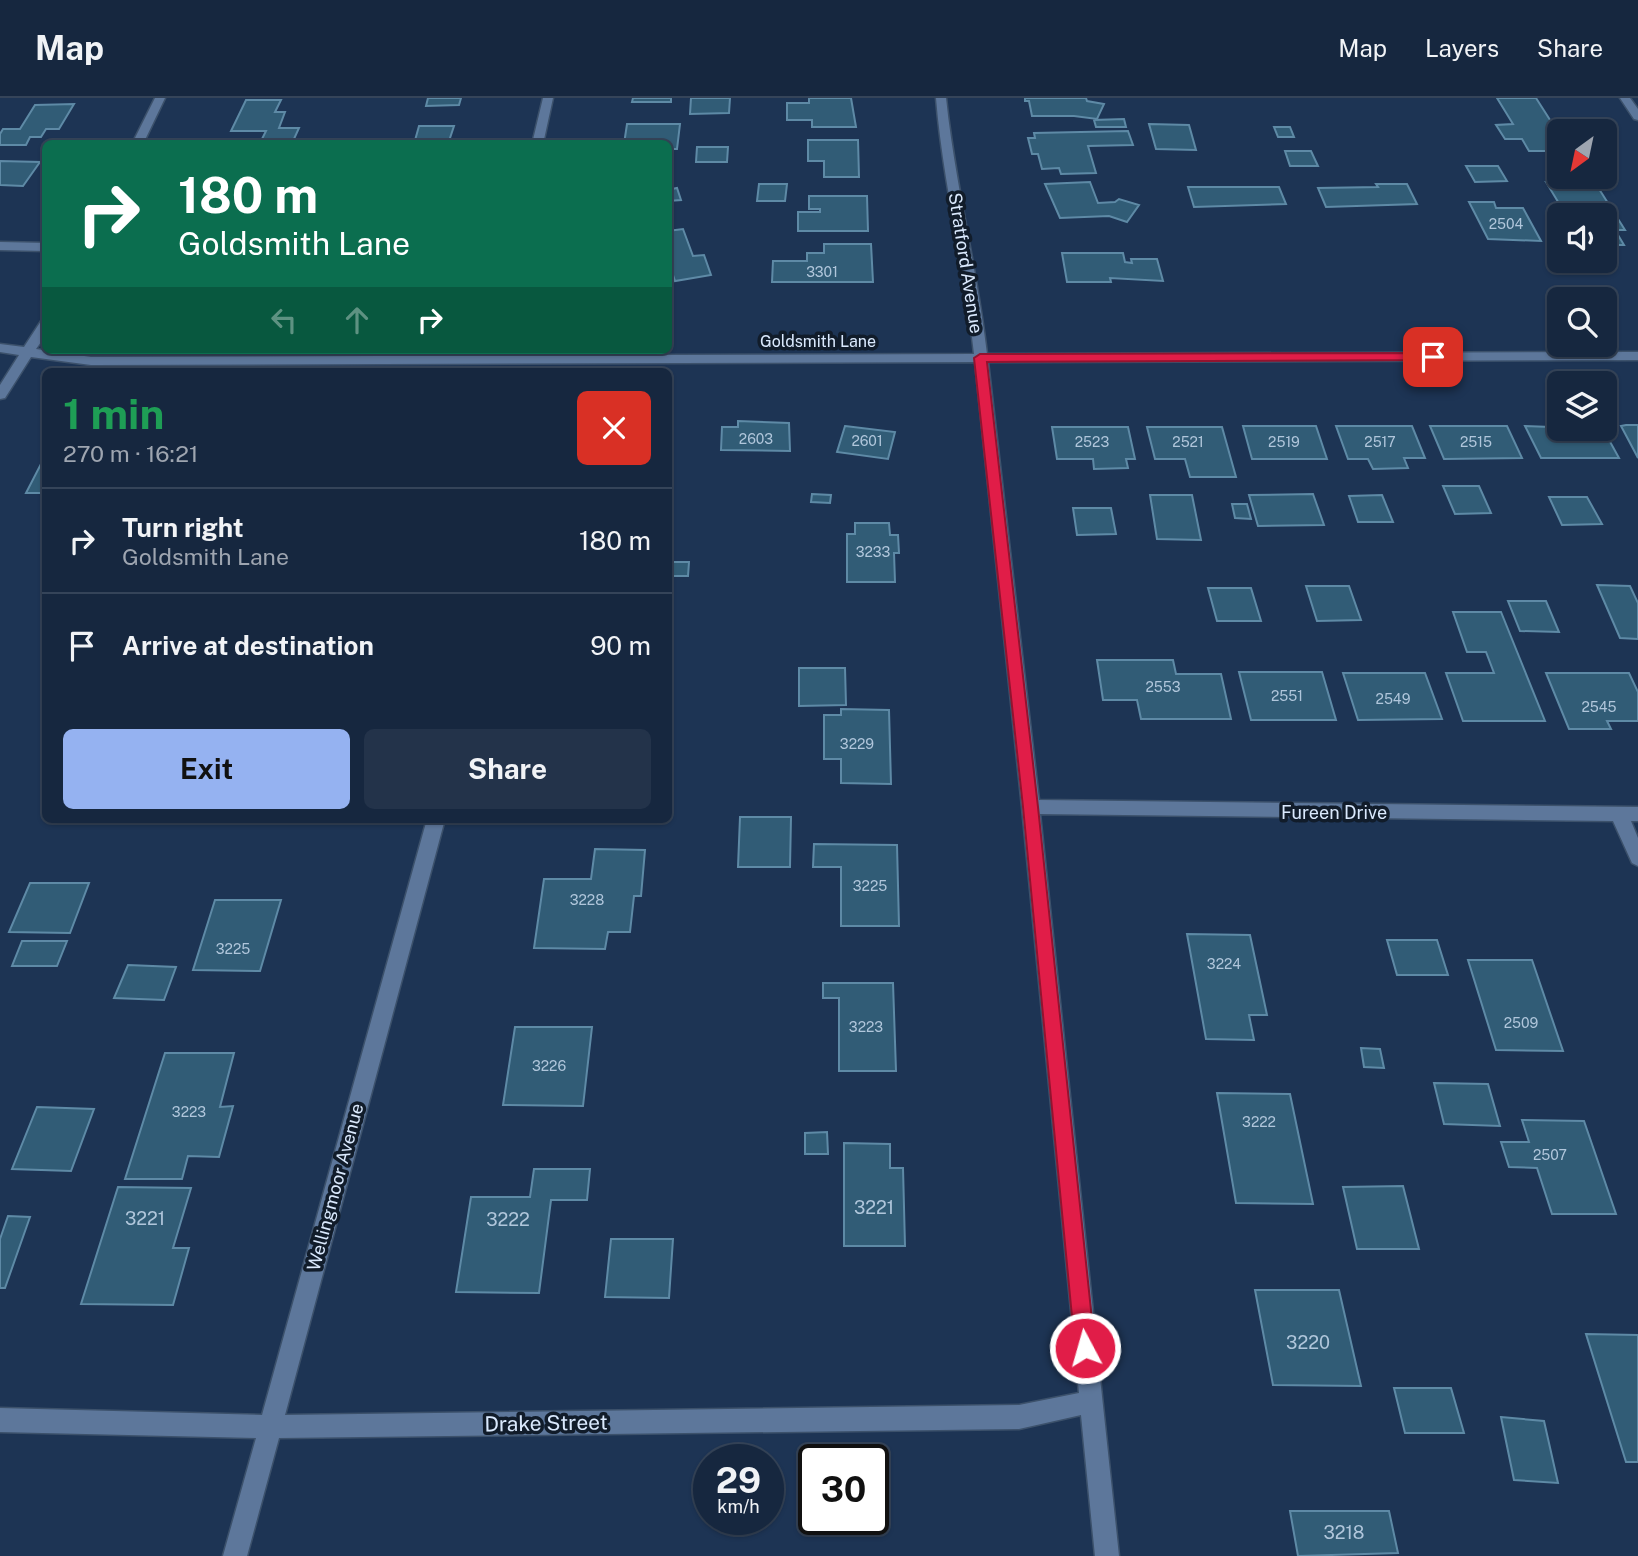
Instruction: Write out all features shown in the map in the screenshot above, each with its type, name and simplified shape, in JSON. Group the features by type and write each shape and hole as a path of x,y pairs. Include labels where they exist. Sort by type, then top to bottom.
{"street":[{"path":"139,140 160,98"},
{"path":"538,140 548,98"},
{"name":"Stratford Avenue","path":"941,98 944,131 976,310 1031,807 1107,1556"},
{"path":"1625,98 1638,117"},
{"path":"0,246 42,247"},
{"path":"0,395 42,330"},
{"name":"Goldsmith Lane","path":"0,348 27,354 91,361 1638,356"},
{"name":"Fureen Drive","path":"1031,807 1638,814"},
{"path":"1619,814 1638,858"},
{"name":"Wellingmoor Avenue","path":"236,1556 435,823"},
{"name":"Drake Street","path":"0,1420 269,1427 1019,1417 1091,1402"}],"building":[{"path":"428,98 461,98 459,105 426,106"},
{"path":"633,98 671,98 671,102 632,102"},
{"path":"691,98 730,98 729,113 690,114"},
{"path":"809,98 851,98 856,127 812,127 812,120 787,120 787,103 809,103"},
{"path":"1025,98 1086,98 1087,101 1104,104 1097,119 1032,116 1029,101 1025,101"},
{"path":"1497,98 1536,98 1549,119 1547,119 1547,151 1529,151 1522,139 1505,139 1496,125 1513,124"},
{"path":"246,100 281,100 275,112 285,112 279,128 299,128 294,139 262,139 266,131 231,131"},
{"path":"74,104 59,129 46,129 41,137 30,137 26,145 0,145 3,129 20,129 35,105"},
{"path":"1124,119 1126,127 1096,127 1094,120"},
{"path":"627,124 680,124 677,149 672,149 672,140 625,140"},
{"path":"1149,124 1189,125 1196,150 1156,149"},
{"path":"419,126 454,126 449,140 415,140"},
{"path":"1274,127 1290,127 1294,137 1278,137"},
{"path":"1128,131 1133,145 1088,146 1096,173 1061,174 1059,168 1042,169 1038,154 1032,154 1028,138 1035,138 1034,133"},
{"path":"808,140 858,140 859,177 824,177 824,161 808,161"},
{"path":"697,147 728,147 727,162 696,162"},
{"path":"1285,151 1311,151 1318,166 1290,166"},
{"path":"0,161 40,162 23,186 0,185"},
{"path":"1466,166 1498,166 1507,181 1475,182"},
{"path":"1090,182 1098,203 1115,202 1119,199 1139,205 1127,222 1109,216 1060,218 1045,184"},
{"path":"759,184 787,184 785,201 757,201"},
{"path":"1376,184 1407,184 1417,204 1326,207 1318,188 1378,187"},
{"path":"1188,187 1279,187 1286,204 1194,207"},
{"path":"677,188 681,200 672,201 672,189"},
{"path":"1550,189 1599,189 1608,203 1559,203"},
{"path":"809,196 867,196 868,231 798,231 798,212 820,212 820,209 809,209"},
{"path":"1469,202 1494,202 1496,208 1523,208 1541,241 1488,239"},
{"path":"1617,217 1625,230 1617,230"},
{"path":"683,229 693,256 704,255 711,275 675,281 672,272 672,230"},
{"path":"1617,233 1624,245 1617,245"},
{"path":"824,244 871,244 873,282 772,282 773,261 807,261 807,253 824,253"},
{"path":"1062,253 1123,253 1125,262 1132,263 1131,259 1157,259 1163,281 1110,278 1111,282 1067,282"},
{"path":"738,421 789,423 790,451 721,450 722,427 738,427"},
{"path":"1638,425 1638,458 1621,426"},
{"path":"845,426 895,432 888,459 837,452"},
{"path":"1243,426 1316,426 1327,459 1252,459"},
{"path":"1336,426 1412,426 1425,458 1404,458 1408,468 1373,469 1368,459 1348,459"},
{"path":"1430,426 1507,426 1522,458 1444,459"},
{"path":"1525,426 1547,427 1547,441 1610,441 1619,458 1541,458"},
{"path":"1052,427 1128,427 1135,459 1126,459 1128,468 1094,469 1093,459 1057,459"},
{"path":"1147,427 1222,427 1236,477 1190,477 1185,459 1155,459"},
{"path":"42,462 42,493 26,493"},
{"path":"1443,486 1479,486 1491,513 1455,514"},
{"path":"812,494 831,495 830,503 811,502"},
{"path":"1313,494 1324,525 1258,526 1249,495"},
{"path":"1150,495 1192,495 1201,540 1157,539"},
{"path":"1382,495 1393,522 1358,522 1349,496"},
{"path":"1549,497 1587,497 1602,524 1562,525"},
{"path":"1232,504 1247,504 1251,519 1235,518"},
{"path":"1073,508 1111,508 1116,534 1077,535"},
{"path":"855,523 889,523 890,535 898,535 899,553 894,553 895,582 847,582 847,534 855,534"},
{"path":"672,562 689,562 688,576 672,576"},
{"path":"1597,585 1630,586 1638,603 1638,639 1620,638"},
{"path":"1306,586 1349,586 1361,620 1317,621"},
{"path":"1208,588 1251,588 1261,621 1217,621"},
{"path":"1508,601 1546,601 1559,632 1520,631"},
{"path":"1453,612 1501,612 1545,721 1463,721 1446,673 1494,673 1486,652 1467,652"},
{"path":"1097,660 1173,660 1176,674 1221,674 1231,719 1141,719 1137,700 1103,700"},
{"path":"799,668 845,668 846,705 799,706"},
{"path":"1239,672 1322,672 1336,720 1251,720"},
{"path":"1343,673 1425,673 1442,719 1358,720"},
{"path":"1546,673 1629,673 1638,692 1638,721 1607,721 1611,729 1569,729"},
{"path":"841,709 889,710 891,784 841,783 841,759 824,759 824,715 841,715"},
{"path":"740,817 791,817 790,867 738,867"},
{"path":"814,844 897,845 899,926 841,926 841,867 813,867"},
{"path":"595,849 645,850 641,896 634,896 630,932 608,932 605,949 534,948 544,879 591,879"},
{"path":"30,883 89,883 70,933 9,932"},
{"path":"215,900 281,900 260,971 193,970"},
{"path":"1187,934 1250,935 1267,1015 1249,1015 1254,1040 1206,1039"},
{"path":"1387,940 1437,940 1448,975 1397,975"},
{"path":"22,941 67,941 57,966 12,966"},
{"path":"1468,960 1532,960 1563,1051 1496,1050"},
{"path":"128,965 176,967 164,1000 114,998"},
{"path":"823,983 893,983 896,1071 839,1071 839,998 823,998"},
{"path":"515,1027 592,1027 583,1106 503,1105"},
{"path":"1361,1048 1380,1049 1384,1068 1364,1067"},
{"path":"165,1053 234,1053 220,1107 233,1106 219,1157 188,1156 182,1179 125,1179"},
{"path":"1434,1083 1488,1084 1500,1126 1444,1124"},
{"path":"1217,1093 1290,1094 1313,1204 1236,1203"},
{"path":"37,1107 94,1109 71,1171 12,1169"},
{"path":"1522,1120 1584,1121 1616,1214 1552,1214 1537,1168 1509,1167 1501,1142 1529,1142"},
{"path":"827,1132 828,1154 805,1154 805,1133"},
{"path":"844,1143 890,1144 890,1168 903,1168 905,1246 844,1246"},
{"path":"534,1169 590,1169 587,1200 551,1200 539,1293 456,1292 471,1197 530,1197"},
{"path":"1403,1186 1419,1249 1357,1249 1343,1187"},
{"path":"118,1187 191,1188 173,1248 189,1248 173,1305 81,1304"},
{"path":"8,1216 30,1217 5,1288 0,1288 0,1239"},
{"path":"611,1239 673,1239 669,1298 605,1297"},
{"path":"1255,1290 1339,1290 1361,1386 1273,1385"},
{"path":"1586,1334 1638,1335 1638,1462 1626,1462"},
{"path":"1394,1388 1451,1388 1464,1433 1405,1433"},
{"path":"1501,1417 1544,1421 1558,1483 1514,1480"},
{"path":"1290,1511 1389,1511 1398,1553 1298,1556"}],"route":[{"path":"1085,1348 1031,807 980,358 1433,357"}]}
